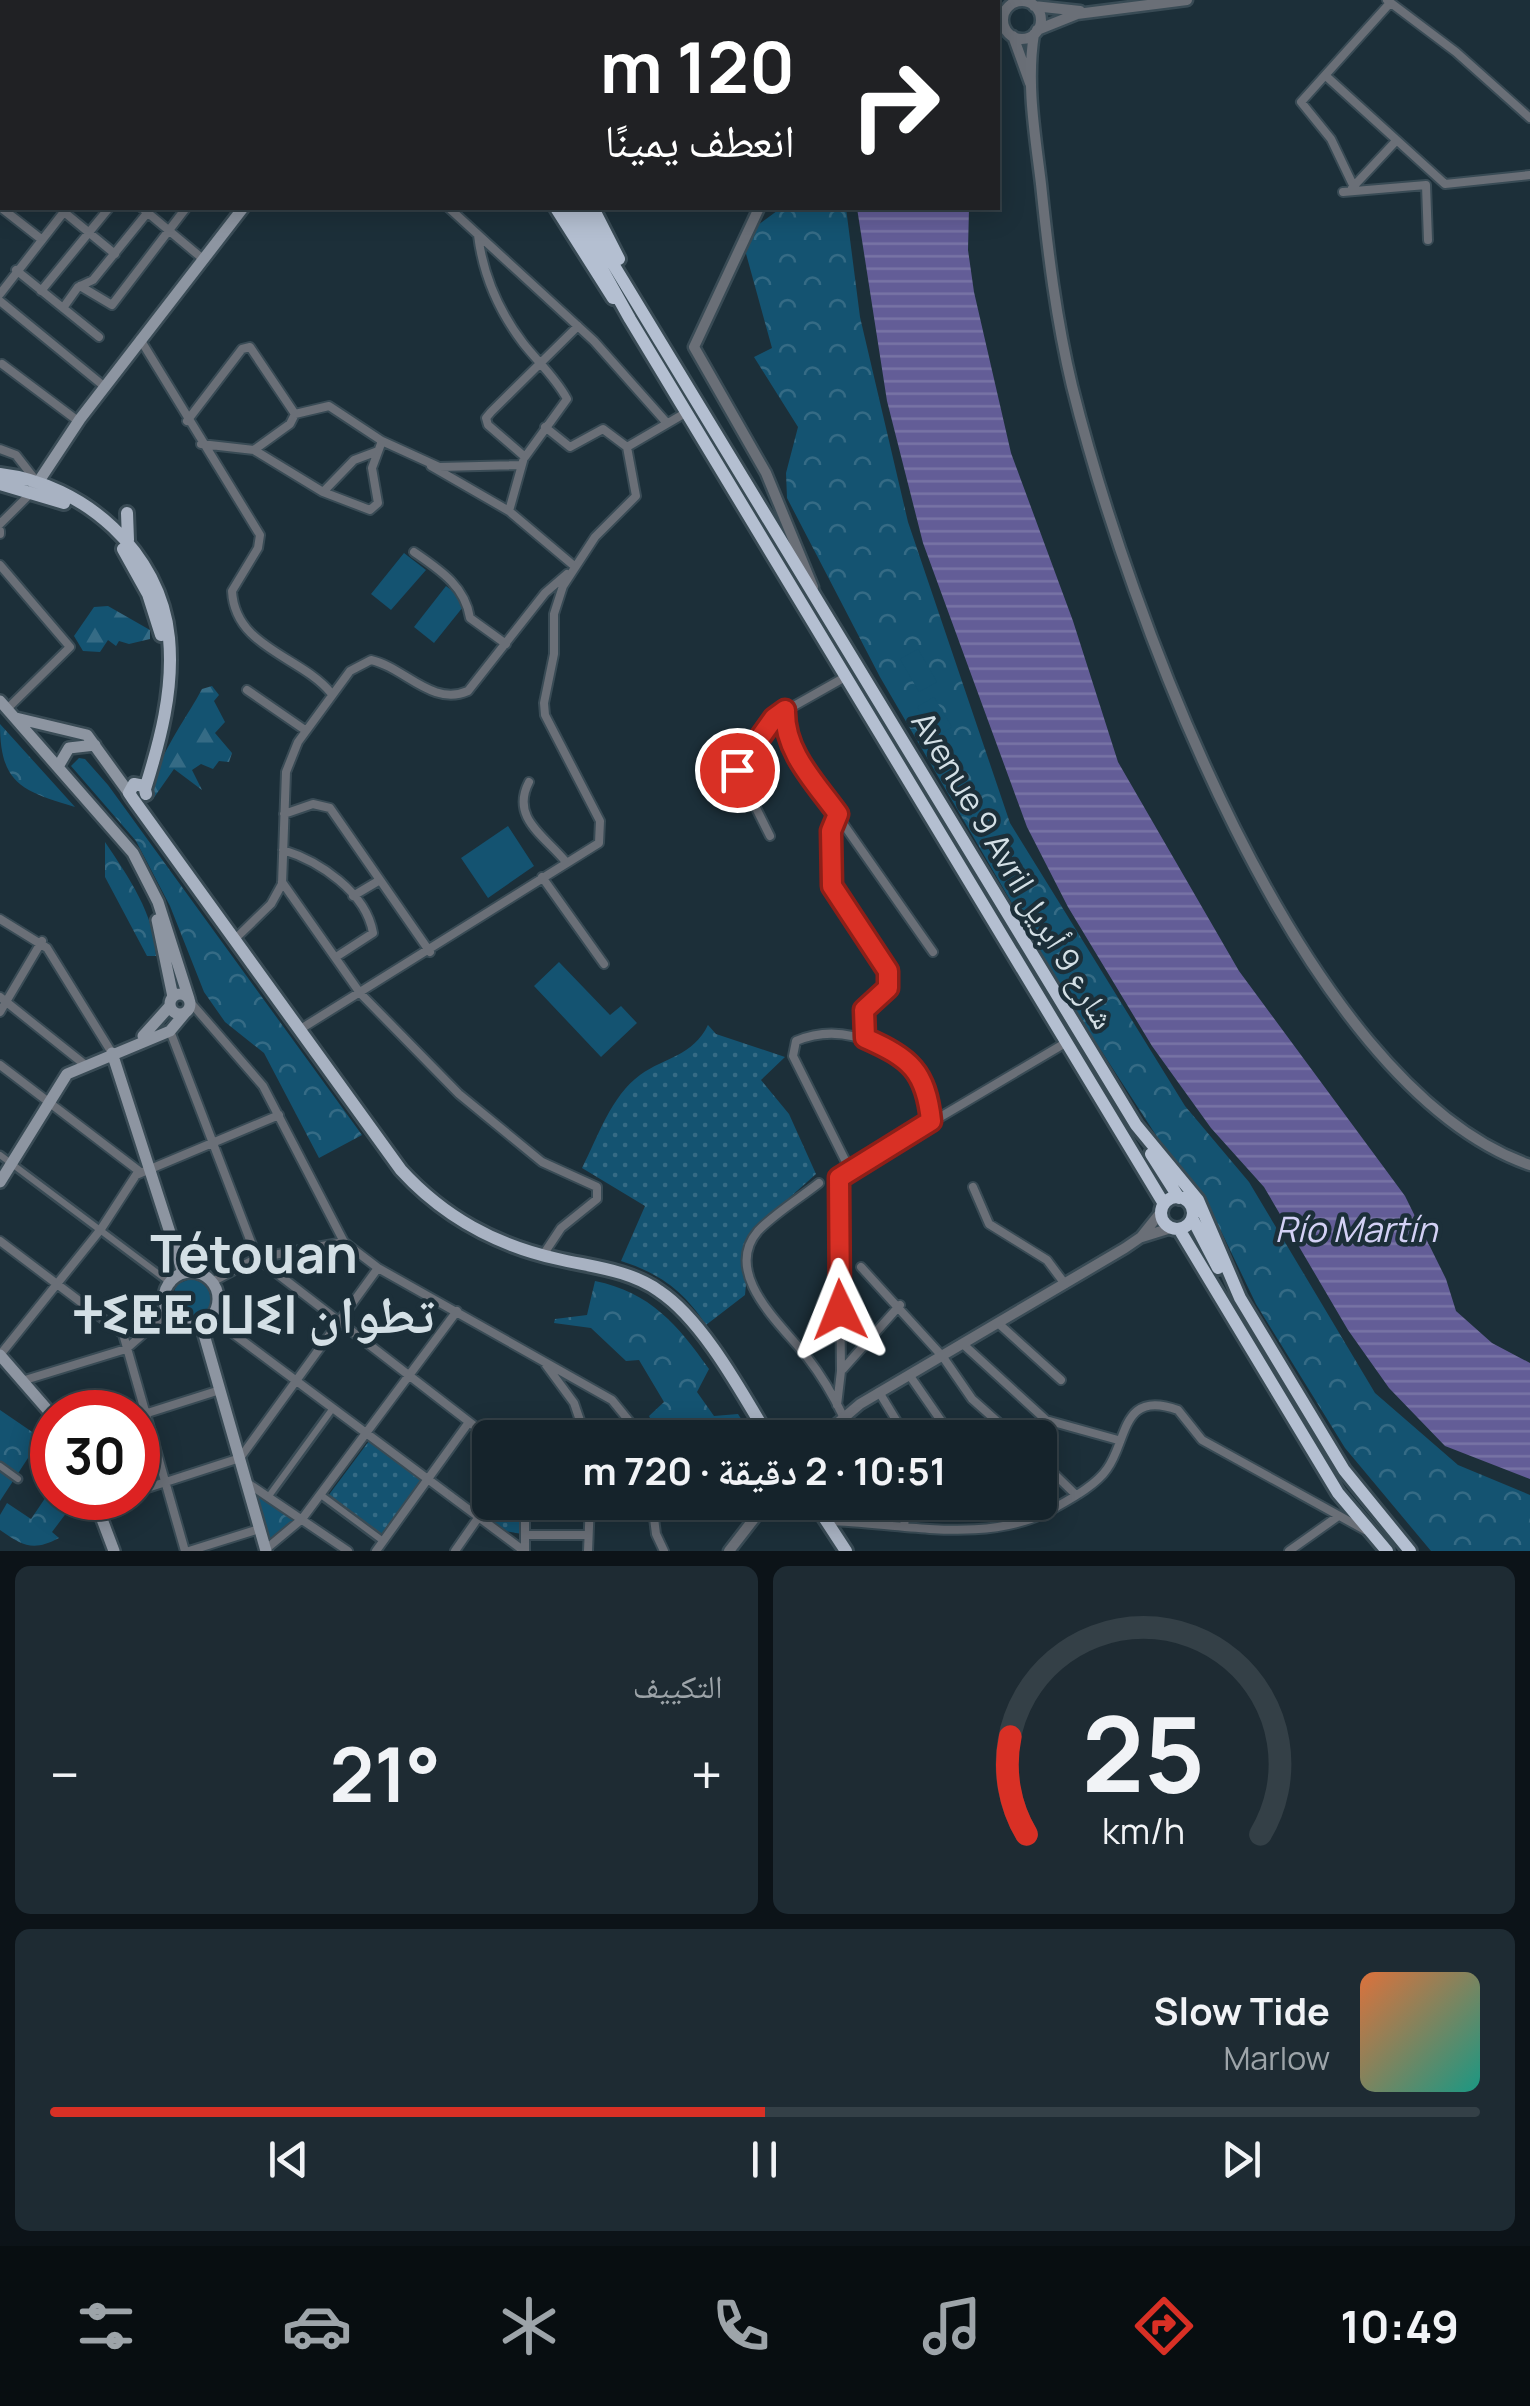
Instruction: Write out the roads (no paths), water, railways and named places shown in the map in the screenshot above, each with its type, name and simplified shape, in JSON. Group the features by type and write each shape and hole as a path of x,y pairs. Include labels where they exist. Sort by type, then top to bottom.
{"highway":[{"path":"557,210 630,319"},
{"name":"Avenue 9 Avril شارع 9 أبريل","path":"569,210 630,319 1067,1042 1175,1228"},
{"name":"Avenue 9 Avril شارع 9 أبريل","path":"581,210 1136,1125 1198,1200 1240,1298 1351,1482 1410,1551"},
{"path":"593,210 638,302"},
{"path":"1136,1125 1178,1198 1190,1205 1199,1237 1240,1298"},
{"path":"1163,1208 1178,1198"},
{"path":"1192,1218 1175,1228 1317,1461 1387,1551"}],"main road":[{"path":"34,486 140,339 242,210"},
{"path":"0,474 85,504 128,543 155,586 170,640 165,716 137,791"},
{"path":"0,484 34,486 77,510 112,537 148,594 162,638 162,683 137,791 144,811 299,1030 424,1196 463,1224 543,1255 618,1272 659,1290 686,1317 721,1363 757,1420"},
{"path":"128,513 128,543"},
{"path":"6,710 79,731 96,746 118,778 137,791"},
{"path":"6,710 133,853 158,902 188,1005"},
{"path":"6,710 129,858 157,920 172,1004 170,1031"},
{"path":"58,765 69,748 96,746"},
{"path":"128,1047 156,1026 184,994 188,1005"},
{"path":"172,1004 188,1005"},
{"path":"0,1182 47,1100 67,1074 170,1031 188,1005"},
{"path":"112,1054 145,1170 183,1273"},
{"path":"206,1320 182,1324 168,1312 165,1291 183,1273 199,1273 212,1282 218,1297 206,1320 220,1390 266,1550"},
{"path":"0,1355 35,1390"},
{"path":"102,1520 114,1551"},
{"path":"826,1521 846,1551"}],"street":[{"path":"1007,34 1036,32 1091,12 1187,0"},
{"path":"1030,84 1007,34 1002,12 1017,2 1091,12"},
{"path":"1349,190 1331,139 1301,104 1389,2 1468,62 1530,118"},
{"path":"1034,6 1040,17 1030,84 1050,269 1071,382 1118,536 1202,762 1294,936 1394,1070 1458,1130 1530,1165"},
{"path":"1326,76 1445,184"},
{"path":"1349,190 1395,142"},
{"path":"1349,190 1530,175"},
{"path":"1426,184 1428,240"},
{"path":"3,210 41,239"},
{"path":"41,290 107,210"},
{"path":"63,308 80,286 93,280 115,254 145,210 202,259"},
{"path":"80,286 112,306 185,210"},
{"path":"451,210 578,326 666,422"},
{"path":"758,210 694,347 766,473 813,588"},
{"path":"105,387 0,297 16,270 64,212 115,254"},
{"path":"478,234 488,282 520,340 566,399 523,461 509,511"},
{"path":"16,270 99,337"},
{"path":"523,461 488,425 486,418 578,326"},
{"path":"140,339 260,537 232,591 239,617 261,644 314,675 331,694"},
{"path":"187,421 247,346 295,414"},
{"path":"2,364 78,422"},
{"path":"295,414 329,406 382,441 509,511 572,568"},
{"path":"628,447 687,412"},
{"path":"254,450 290,424 295,414"},
{"path":"235,939 271,904 282,882 286,772 305,730 350,671 372,660 432,691 459,694 478,682 546,593 636,496 628,447 602,429 570,447 545,427"},
{"path":"201,444 254,450 323,492 359,508 375,508 378,494 372,468 382,441"},
{"path":"0,449 16,455 34,486 0,529"},
{"path":"323,492 354,460 378,451"},
{"path":"427,463 453,469 523,461"},
{"path":"414,552 460,589 468,601 470,618 506,644"},
{"path":"0,565 70,647 6,710"},
{"path":"299,1030 430,952 566,862 595,849 602,836 587,792 545,715 554,654 554,614 572,568"},
{"path":"770,836 737,770 774,718 847,676"},
{"path":"247,690 305,730"},
{"path":"785,710 784,733 791,746 933,952"},
{"path":"529,782 520,803 524,816 566,862"},
{"path":"284,814 313,804 330,808 430,952"},
{"path":"838,814 831,831 832,886 885,964 890,979 884,992 866,1004 865,1038"},
{"path":"283,850 307,858 354,896 373,933 336,957"},
{"path":"542,877 604,964"},
{"path":"354,896 380,880"},
{"path":"282,882 360,993 459,1094 532,1154 597,1187 597,1199 561,1228 543,1255"},
{"path":"0,918 42,942 112,1054"},
{"path":"0,1012 3,999 42,942"},
{"path":"3,999 84,1064"},
{"path":"188,1005 250,1066 344,1242 378,1268 612,1400 628,1420"},
{"path":"170,1031 257,1258 472,1424"},
{"path":"850,1170 793,1056 794,1045 816,1035 865,1038 921,1075 931,1121"},
{"path":"840,1410 839,1178 1067,1042"},
{"path":"0,1066 145,1170"},
{"path":"0,1355 145,1170 279,1115"},
{"path":"0,1155 172,1284"},
{"path":"819,1183 758,1232 748,1259 755,1293 809,1359 840,1410"},
{"path":"972,1187 989,1224 1047,1260 1065,1284"},
{"path":"1141,1237 1163,1208"},
{"path":"833,1420 840,1410 943,1358 1141,1237 1175,1228"},
{"path":"0,1241 122,1334 135,1390"},
{"path":"212,1282 257,1258 344,1242"},
{"path":"861,1267 900,1306 972,1399 996,1420"},
{"path":"160,1485 240,1458 378,1268"},
{"path":"842,1371 900,1306"},
{"path":"266,1550 302,1519 458,1311"},
{"path":"26,1377 126,1349 168,1312"},
{"path":"206,1320 296,1380 472,1513"},
{"path":"998,1323 1061,1380"},
{"path":"964,1345 1046,1420 1118,1440"},
{"path":"535,1356 560,1378 578,1420"},
{"path":"910,1376 941,1420"},
{"path":"160,1408 220,1390"},
{"path":"880,1392 895,1420"},
{"path":"826,1521 948,1529 1011,1523 1038,1516 1107,1470 1133,1414 1145,1408 1169,1407 1186,1416 1202,1440 1369,1531"},
{"path":"269,1496 333,1408"},
{"path":"376,1551 469,1422"},
{"path":"0,1466 18,1479"},
{"path":"160,1466 187,1551 260,1530"},
{"path":"1057,1477 1075,1494"},
{"path":"246,1482 348,1551"},
{"path":"320,1495 383,1540"},
{"path":"1289,1551 1338,1516"},
{"path":"454,1551 477,1520"},
{"path":"481,1520 525,1551"},
{"path":"525,1551 526,1520"},
{"path":"588,1551 589,1520"},
{"path":"654,1520 664,1551"},
{"path":"729,1551 753,1520"},
{"path":"904,1526 905,1520"},
{"path":"526,1535 588,1535"}],"water":[{"name":"Río Martín","path":"857,210 969,210 968,250 974,292 1011,453 1073,621 1118,762 1239,971 1405,1196 1446,1279 1456,1311 1492,1343 1530,1363 1530,1479 1445,1446 1389,1388 1348,1330 1264,1187 1211,1128 1152,1046 1068,907 1027,827 923,543 887,401"}],"district":[{"name":"Tétouan ⵜⵉⵟⵟⴰⵡⵉⵏ تطوان","path":"254,1283"}]}
